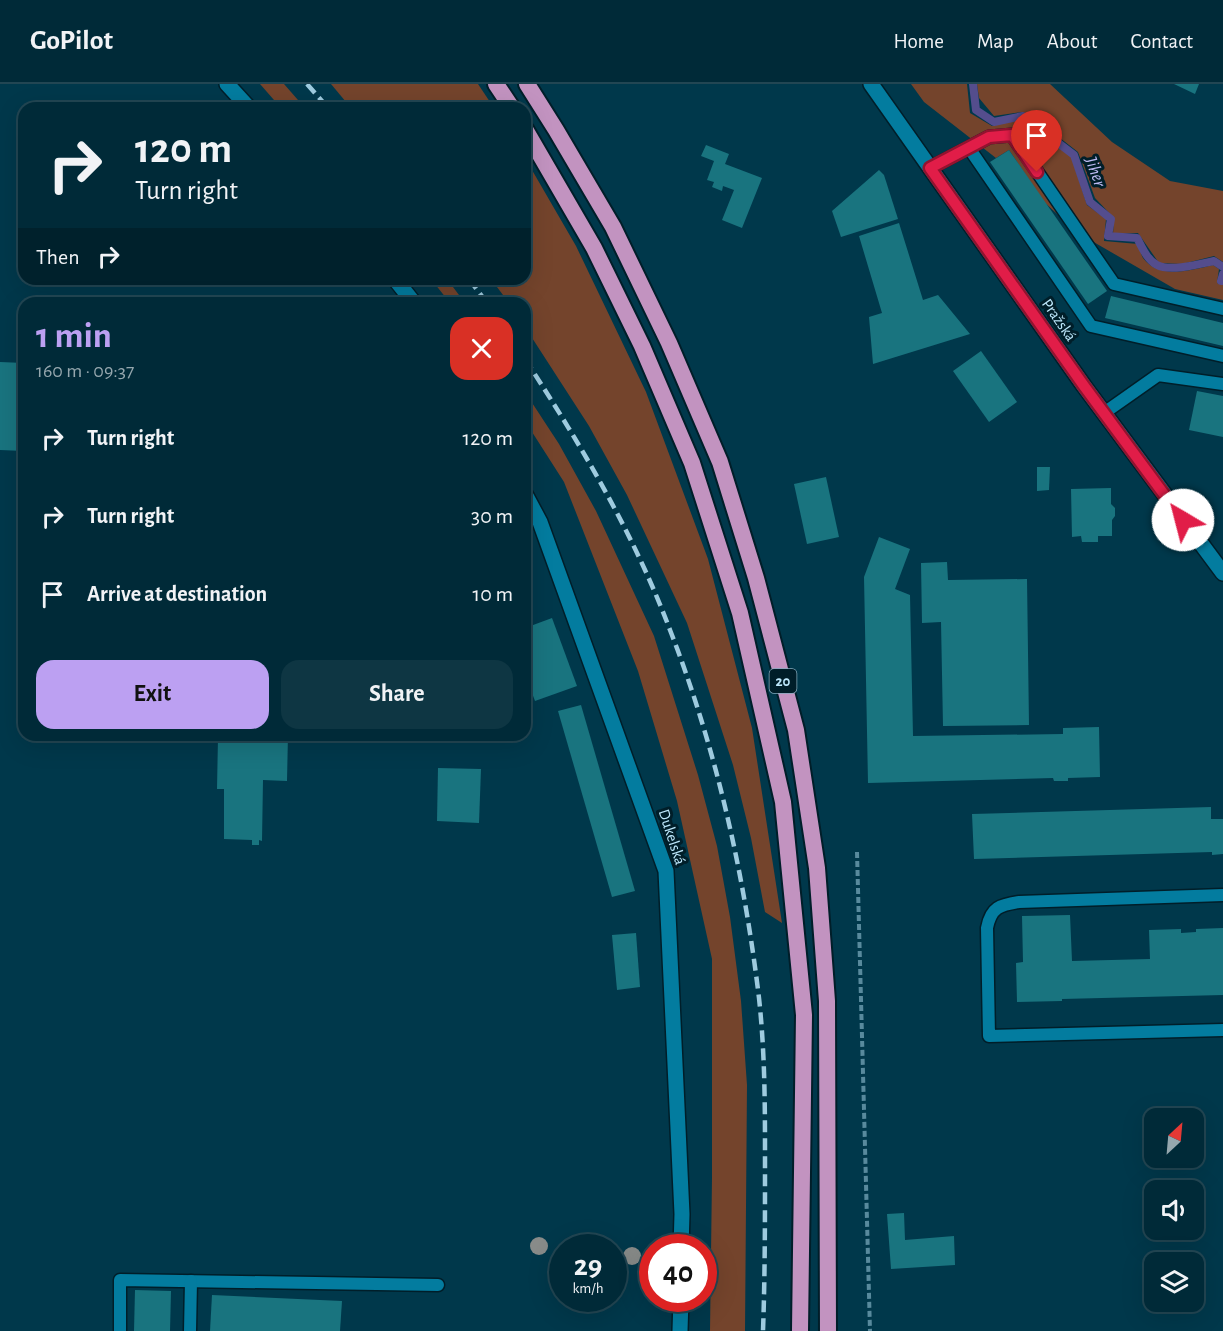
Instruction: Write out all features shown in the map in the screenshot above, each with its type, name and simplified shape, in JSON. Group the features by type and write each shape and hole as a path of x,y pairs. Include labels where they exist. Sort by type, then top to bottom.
{"highway":[{"path":"496,84 508,102"},
{"name":"20","path":"527,84 613,227 669,343 720,462 756,578 796,730 817,868 827,1001 828,1331"},
{"name":"20","path":"531,139 594,248 646,357 692,463 746,635 783,802 804,1015 800,1331"}],"street":[{"path":"227,84 244,102"},
{"name":"Pražská","path":"871,84 1104,413 1221,567"},
{"path":"400,285 409,297"},
{"name":"Dukelská","path":"531,505 540,522 666,871 681,1234"},
{"path":"680,1331 681,1312"}],"lane":[{"path":"930,168 989,137 1012,135 1114,284 1223,309"},
{"path":"969,148 1091,326 1223,356"},
{"path":"1104,413 1158,375 1223,384"},
{"path":"1223,895 1004,904 995,909 989,917 987,928 989,1036 1223,1030"},
{"path":"120,1331 120,1280 438,1285"},
{"path":"190,1331 191,1281"}],"path":[{"path":"857,852 870,1331"}],"shaded area":[{"path":"260,84 284,84 300,102 276,102"},
{"path":"331,84 478,84 490,102 346,102"},
{"path":"911,84 967,84 970,113 992,126 1021,119 1071,156 1087,205 1106,219 1104,241 1138,244 1143,258 1150,265 1167,271 1186,271 1213,265 1219,269 1217,283 1223,285 1223,300 1175,289 1078,233 1044,202 1009,150 996,158 924,102"},
{"path":"977,84 1050,84 1112,142 1170,181 1223,191 1223,262 1214,256 1182,264 1159,263 1138,233 1113,234 1114,218 1095,198 1078,152 1033,117 1022,112 994,116 979,98"},
{"path":"531,168 576,246 646,392 708,559 752,728 782,923 765,912 751,838 733,765 687,623 627,495 589,426 531,336 531,297 504,297 496,285 531,285"},
{"path":"436,285 452,285 460,297 445,297"},
{"path":"531,401 559,444 596,511 654,636 698,775 717,846 730,917 741,1001 747,1085 745,1331 710,1331 710,1312 717,1312 717,1234 711,1234 712,959 677,801 638,671 564,482 531,430"}],"building":[{"path":"1174,84 1199,84 1195,94"},
{"path":"706,145 729,154 725,164 762,178 742,228 722,220 734,190 723,186 722,191 712,187 714,182 707,180 714,161 701,156"},
{"path":"1009,150 1107,291 1088,304 990,162"},
{"path":"879,170 884,175 898,219 841,237 832,211"},
{"path":"899,223 923,300 938,295 970,334 873,364 869,317 882,313 859,236"},
{"path":"1111,296 1223,323 1223,346 1105,318"},
{"path":"981,351 1017,402 989,422 953,371"},
{"path":"0,362 18,363 18,451 0,450"},
{"path":"1197,391 1223,396 1223,437 1189,430"},
{"path":"1037,467 1050,467 1049,490 1037,491"},
{"path":"826,477 839,537 807,544 794,484"},
{"path":"1111,488 1111,504 1115,508 1112,536 1098,536 1098,542 1082,542 1081,536 1072,537 1071,489"},
{"path":"879,537 910,549 895,589 910,595 913,736 1063,734 1063,728 1099,727 1100,777 1068,778 1068,781 1054,781 1053,778 868,783 864,577"},
{"path":"947,562 948,580 1027,579 1029,725 943,726 941,622 922,623 921,563"},
{"path":"552,618 577,686 535,701 531,690 531,626"},
{"path":"581,705 635,891 612,897 558,711"},
{"path":"218,741 288,741 287,781 263,780 262,841 259,840 259,845 252,845 252,840 224,839 224,789 217,789"},
{"path":"438,768 481,769 479,823 437,821"},
{"path":"1211,807 1211,819 1223,819 1223,854 1212,855 1212,852 974,859 972,814"},
{"path":"1070,915 1072,961 1150,959 1149,930 1181,929 1181,933 1196,932 1196,929 1223,928 1223,995 1017,1002 1016,963 1023,962 1022,916"},
{"path":"636,933 640,987 617,990 612,935"},
{"path":"904,1213 905,1240 954,1236 955,1265 891,1269 887,1214"},
{"path":"135,1290 171,1291 170,1331 134,1331"},
{"path":"212,1295 342,1301 340,1331 210,1331"}],"waterway":[{"name":"Jiher","path":"973,84 976,110 994,122 1023,116 1074,155 1090,202 1111,219 1108,236 1137,238 1150,260 1163,267 1185,267 1214,261 1223,267"},
{"name":"Jiher","path":"1223,274 1221,281 1223,281"}],"railway":[{"path":"307,84 323,102"},
{"path":"474,285 482,297"},
{"path":"531,369 605,491 656,594 701,720 726,811 753,951 762,1039 765,1141 763,1331"}],"route":[{"path":"1037,172 1012,135 989,137 930,168 1084,386 1183,520"}]}
